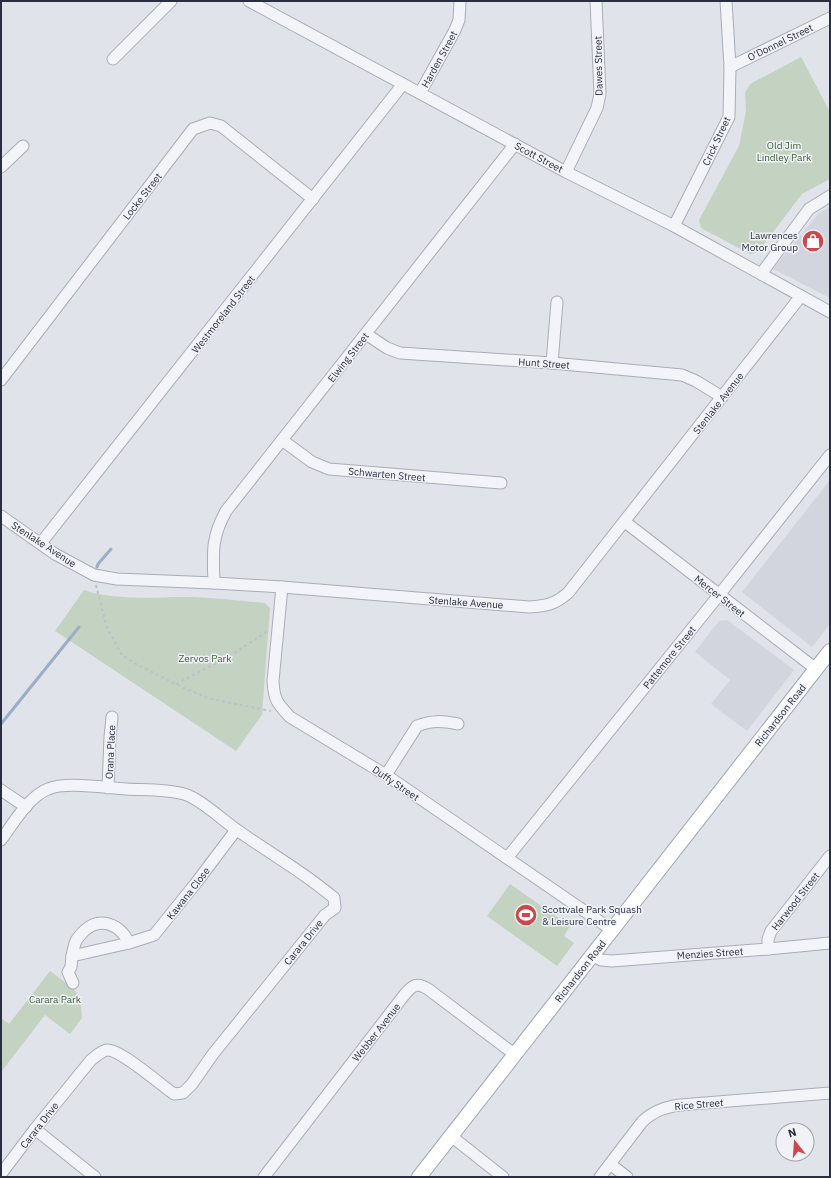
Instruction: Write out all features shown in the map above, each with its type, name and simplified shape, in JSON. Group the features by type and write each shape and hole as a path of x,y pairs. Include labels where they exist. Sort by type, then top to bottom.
{"main road":[{"name":"Richardson Road","path":"419,1177 830,651"}],"street":[{"path":"113,59 171,1"},
{"name":"Scott Street","path":"249,1 566,172 674,226 830,312"},
{"name":"Harden Street","path":"420,93 455,30 459,20 460,1"},
{"name":"Dawes Street","path":"566,172 597,108 600,94 596,1"},
{"name":"Crick Street","path":"674,226 729,116 730,67 726,1"},
{"name":"O'Donnel Street","path":"730,67 830,18"},
{"name":"Westmoreland Street","path":"41,543 403,84"},
{"name":"Locke Street","path":"1,380 193,129 210,123 220,126 313,199"},
{"name":"Elwing Street","path":"214,583 213,542 220,522 226,511 515,144"},
{"path":"1,167 23,146"},
{"path":"761,274 809,209 830,196"},
{"name":"Stenlake Avenue","path":"1,516 55,554 94,575 117,579 282,587 529,607 542,606 558,601 568,593 801,296"},
{"path":"552,364 557,302"},
{"name":"Hunt Street","path":"366,334 387,348 400,353 682,375 696,381 722,397"},
{"name":"Schwarten Street","path":"282,440 312,462 329,469 501,483"},
{"name":"Pattemore Street","path":"507,858 719,596 830,455"},
{"name":"Mercer Street","path":"625,522 719,596 816,669"},
{"name":"Duffy Street","path":"282,587 273,682 274,696 281,708 290,717 386,776 612,930"},
{"name":"Orana Place","path":"108,788 112,717"},
{"path":"386,776 416,726 430,721 442,721 458,724"},
{"name":"Carara Drive","path":"1,840 37,795 48,789 61,785 163,791 184,794 194,799 236,830 316,883 334,898 335,908 325,915 213,1054 192,1084 183,1093 174,1094 119,1054 106,1050 91,1060 1,1174"},
{"path":"1,790 26,807"},
{"name":"Kawana Close","path":"72,956 129,943 154,935 236,830"},
{"name":"Harwood Street","path":"768,949 768,939 771,931 830,856"},
{"path":"73,982 68,972 71,967 72,956 76,942 87,928 98,923 108,923 126,936 129,943"},
{"name":"Menzies Street","path":"592,955 601,960 612,961 830,943"},
{"name":"Webber Avenue","path":"264,1177 405,994 410,988 416,985 422,985 428,989 514,1054"},
{"name":"Rice Street","path":"600,1177 648,1116 669,1106 830,1093"},
{"path":"35,1129 95,1177"},
{"path":"451,1136 503,1177"},
{"path":"610,1164 627,1177"}],"path":[{"path":"94,575 107,628 122,655 136,664 176,684 211,699 270,711 281,708"},
{"path":"176,684 228,657 278,625"}],"shaded area":[{"name":"Lawrences Motor Group","path":"830,207 830,298 773,269 819,213"},
{"path":"830,480 830,624 812,647 742,592"},
{"path":"727,620 794,670 747,731 711,704 730,680 695,652 719,621"}],"green space":[{"name":"Old Jim Lindley Park","path":"801,57 830,112 830,179 802,194 758,252 750,254 701,228 699,220 739,146 746,111 745,93 750,84"},
{"name":"Zervos Park","path":"84,590 111,596 139,598 194,597 265,603 270,608 262,715 236,751 55,631"},
{"path":"510,884 570,926 564,936 574,943 557,966 487,916"},
{"name":"Carara Park","path":"50,971 74,989 80,998 82,1018 70,1034 45,1015 1,1072 1,1018 9,1024"}],"waterway":[{"path":"97,567 111,549"},
{"path":"1,724 79,627"}],"place":[{"name":"Lawrences Motor Group","path":"813,241"},
{"name":"Scottvale Park Squash & Leisure Centre","path":"526,915"}]}
